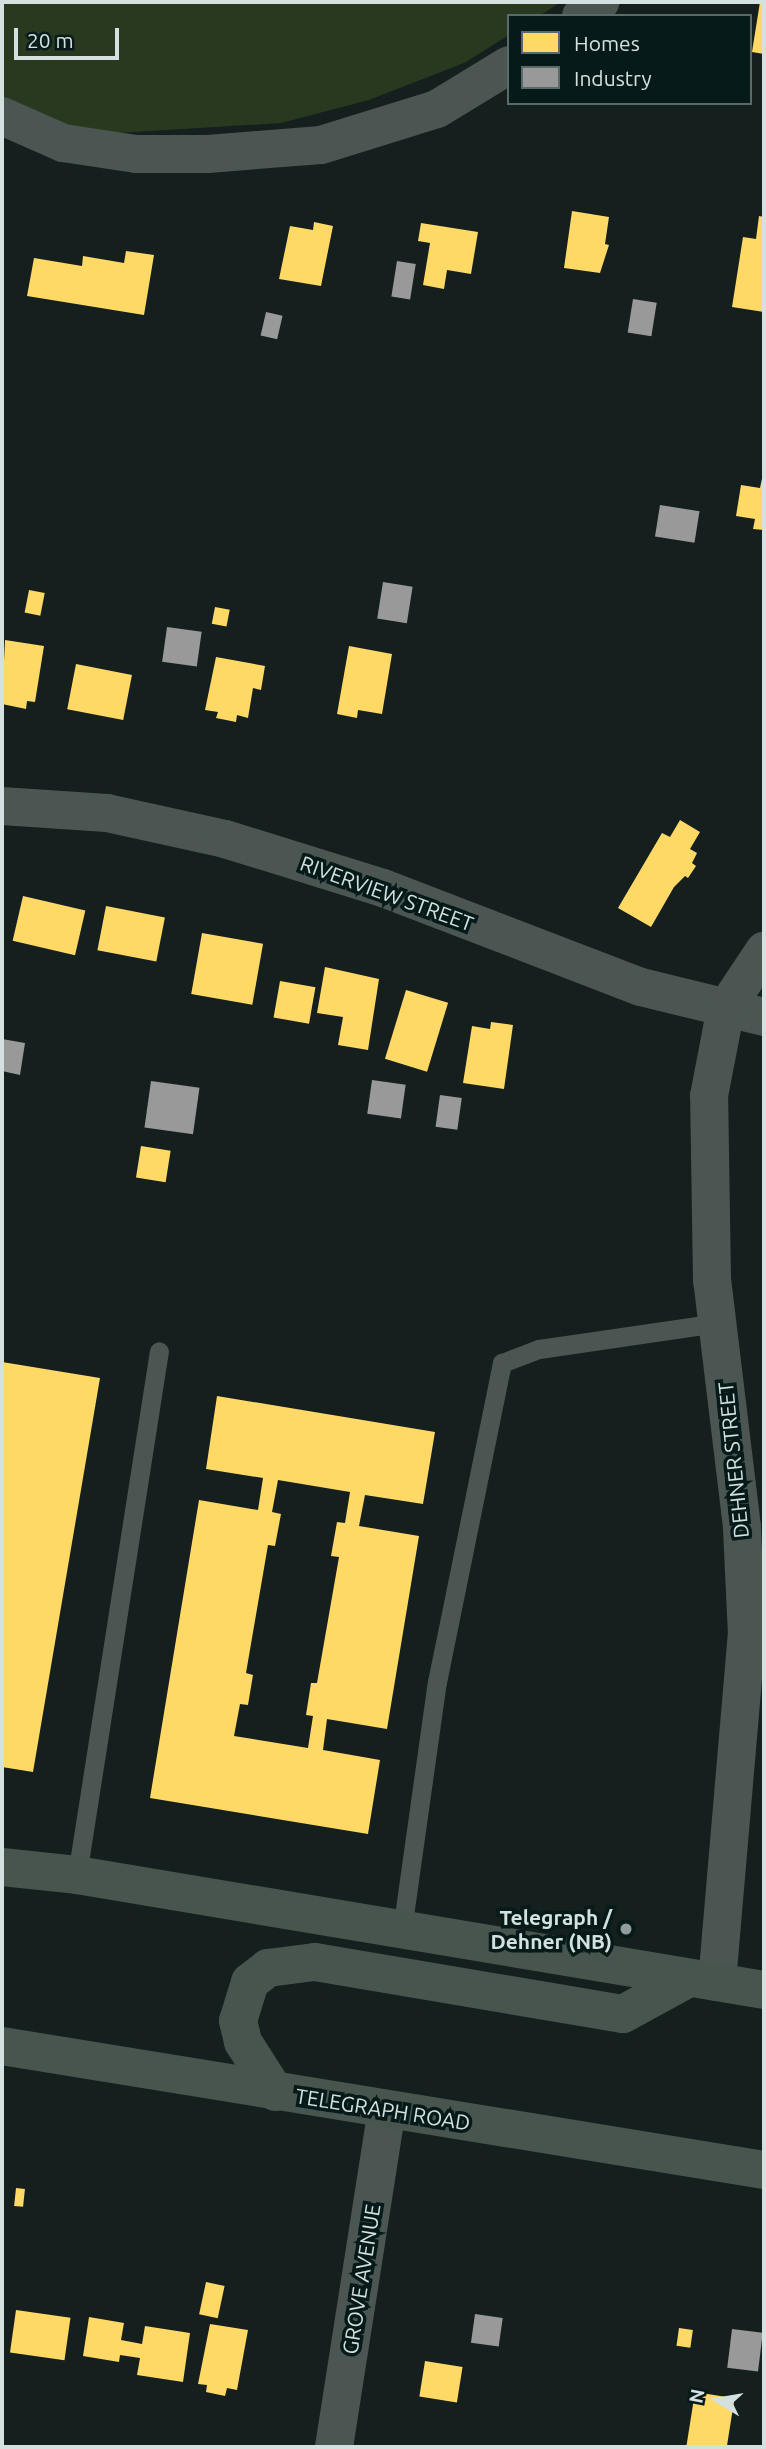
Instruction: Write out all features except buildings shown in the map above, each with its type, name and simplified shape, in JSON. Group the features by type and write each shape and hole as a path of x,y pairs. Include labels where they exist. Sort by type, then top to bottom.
{"main road":[{"path":"2,1867 77,1875 764,1990"},
{"path":"275,2092 243,2042 238,2021 250,1982 268,1968 316,1962 623,2014 703,1980"},
{"name":"TELEGRAPH ROAD","path":"2,2046 764,2170"}],"street":[{"path":"584,14 600,2"},
{"path":"2,116 63,143 136,154 208,154 321,145 438,109 507,66"},
{"name":"RIVERVIEW STREET","path":"2,806 107,813 225,839 383,888 641,987 764,1017"},
{"name":"DEHNER STREET","path":"703,1980 754,1707 747,1635 742,1527 718,1323 709,1205 709,1096 726,1008 764,951"},
{"name":"GROVE AVENUE","path":"334,2447 387,2110"}],"lane":[{"path":"402,1930 437,1682 502,1363 539,1349 718,1323"},
{"path":"77,1875 159,1351"}],"green space":[{"path":"2,2 561,2 542,14 507,14 507,36 464,63 369,100 281,123 85,135 2,98"}],"place":[{"name":"Telegraph / Dehner (NB)","path":"626,1929"}]}
